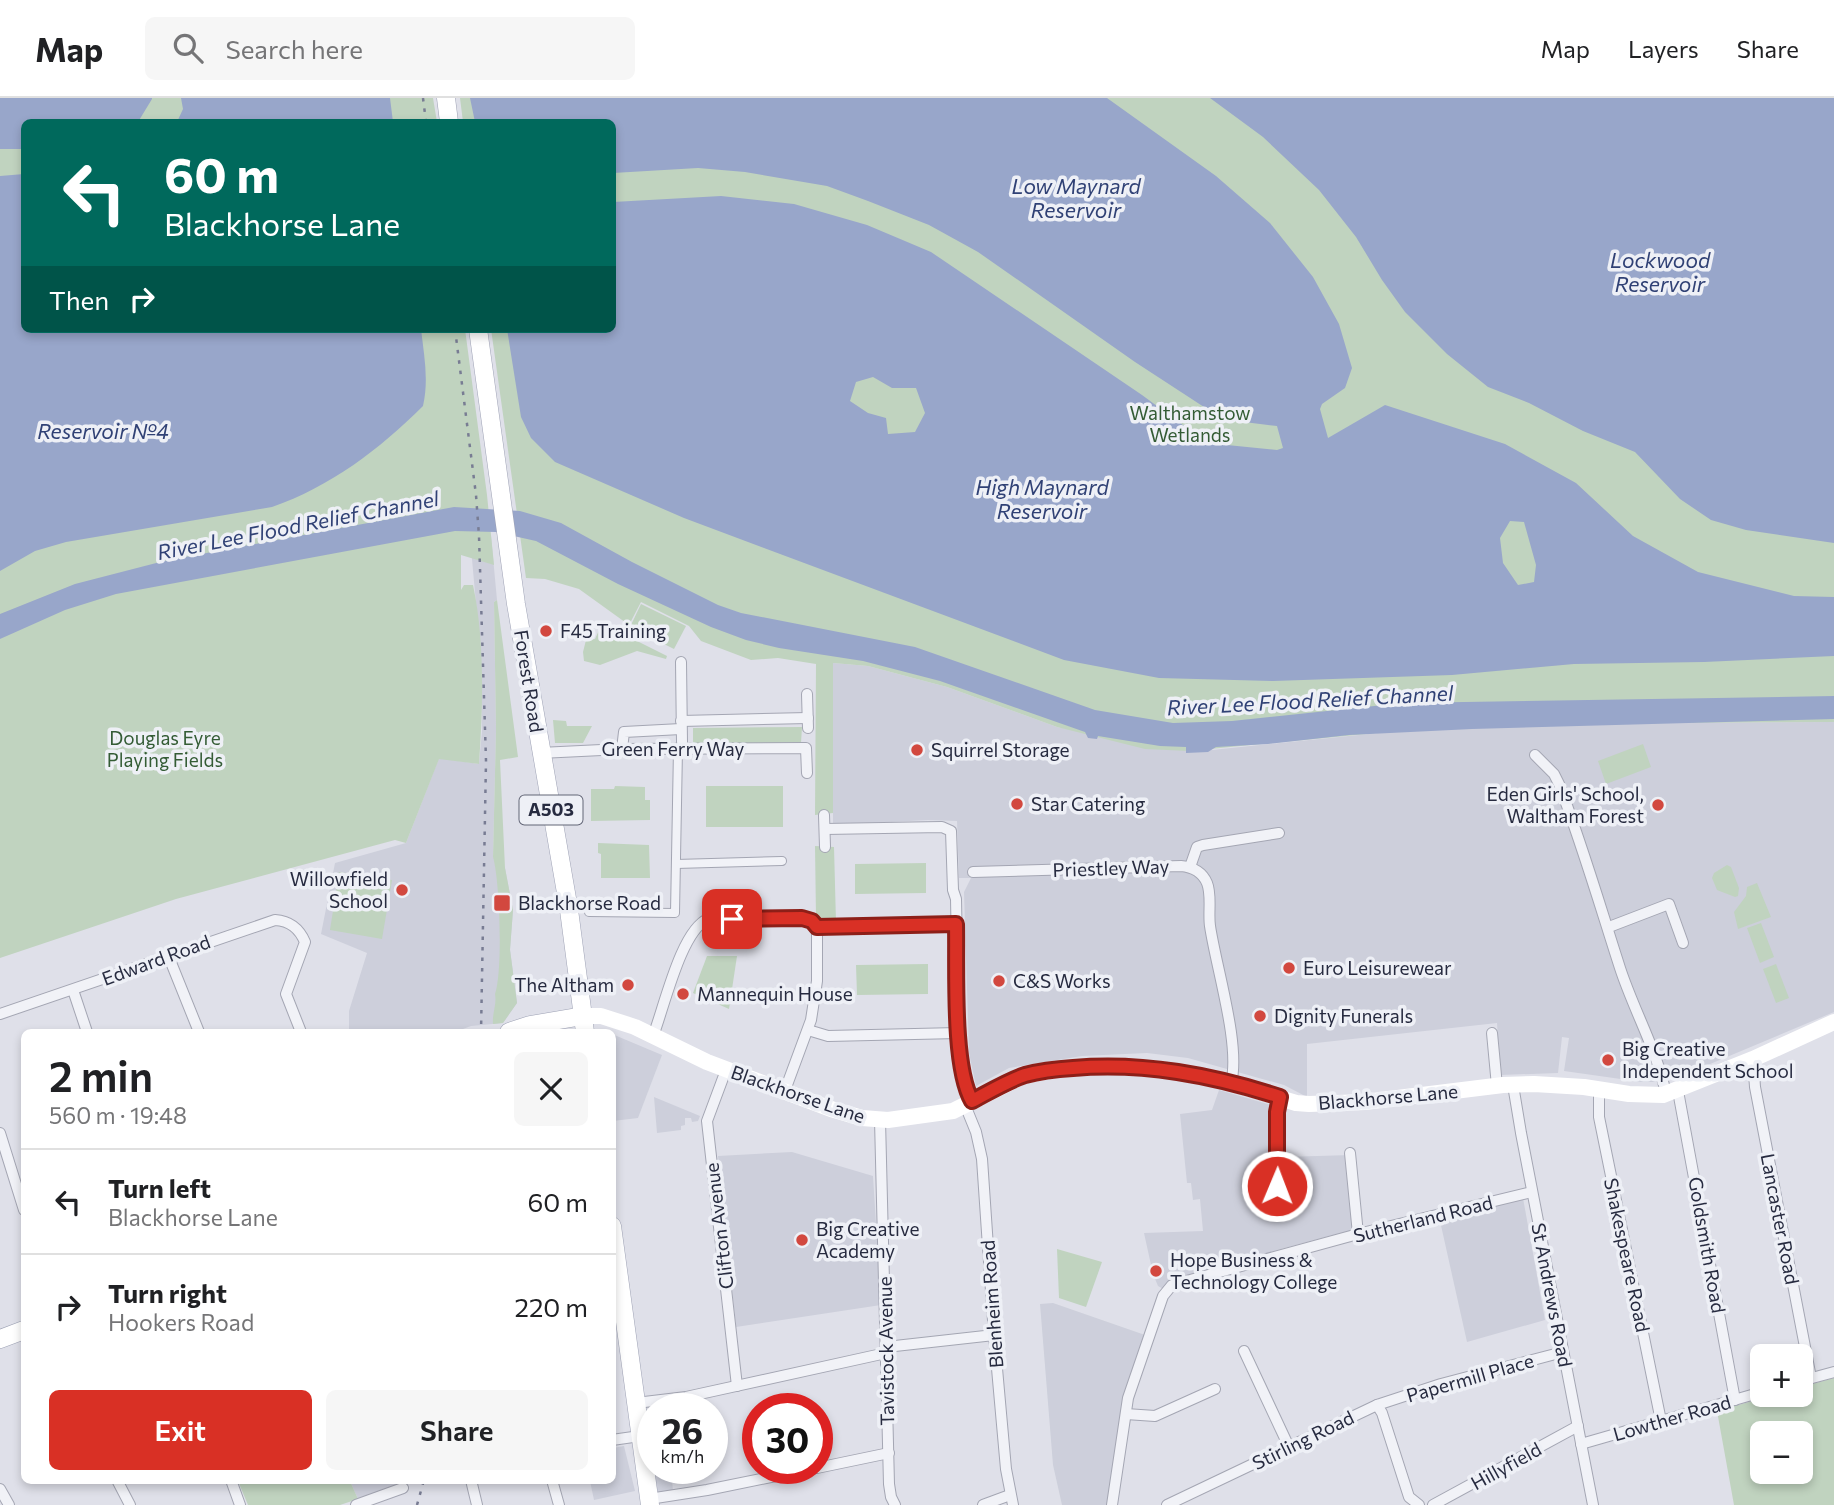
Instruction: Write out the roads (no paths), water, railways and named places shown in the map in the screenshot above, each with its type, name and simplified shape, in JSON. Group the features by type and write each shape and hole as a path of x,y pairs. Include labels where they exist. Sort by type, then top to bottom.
{"main road":[{"path":"446,98 449,119"},
{"name":"Forest Road","path":"479,333 508,548 540,753 569,910 584,1024"},
{"name":"Blackhorse Lane","path":"584,1024 604,1017 784,1093 831,1109 880,1120 953,1111 1023,1076 1090,1067 1147,1067 1231,1083 1309,1104 1336,1105 1505,1085 1560,1084 1641,1096 1672,1092 1834,1022"},
{"path":"518,1029 530,1025 584,1024"},
{"path":"616,1256 637,1411"},
{"path":"0,1339 21,1332"},
{"path":"647,1484 650,1502"}],"street":[{"path":"589,912 675,913 681,662"},
{"path":"622,749 624,732 681,725 808,723 807,694"},
{"name":"Green Ferry Way","path":"540,753 680,745 806,748 807,773"},
{"name":"Goldsmith Road","path":"1535,755 1554,774 1559,784 1584,848 1621,970 1660,1069 1672,1092 1735,1400"},
{"path":"824,815 825,847"},
{"name":"Blenheim Road","path":"825,829 947,828 951,831 953,890 956,899 959,1053 982,1159 994,1335 1012,1500"},
{"path":"1191,867 1197,847 1279,833"},
{"path":"676,864 782,861"},
{"name":"Priestley Way","path":"973,872 1191,867 1202,876 1209,891 1211,938 1235,1060 1231,1083"},
{"path":"1609,927 1669,904 1683,943"},
{"path":"653,1036 684,948 702,921 802,918 812,921 817,927 817,981 808,1030 784,1093"},
{"name":"Edward Road","path":"0,1014 168,955 282,920 296,928 304,942 286,994 300,1029"},
{"path":"817,927 956,924"},
{"path":"168,955 198,1029"},
{"path":"73,990 86,1029"},
{"path":"808,1030 828,1036 958,1033"},
{"name":"St Andrews Road","path":"1492,1033 1532,1192 1592,1505"},
{"name":"Lancaster Road","path":"1753,1059 1755,1087 1800,1344"},
{"name":"Clifton Avenue","path":"726,1070 707,1121 737,1386"},
{"name":"Shakespeare Road","path":"1599,1089 1599,1117 1661,1421"},
{"path":"1276,1190 1279,1179 1277,1112 1280,1097"},
{"name":"Tavistock Avenue","path":"880,1120 888,1454 893,1501"},
{"path":"0,1133 21,1200"},
{"path":"1350,1153 1358,1234"},
{"name":"Sutherland Road","path":"1112,1505 1135,1375 1163,1296 1172,1285 1358,1234 1532,1192"},
{"path":"636,1403 686,1397 886,1350 994,1335"},
{"path":"1244,1351 1289,1447"},
{"name":"Papermill Place","path":"1377,1405 1441,1384 1563,1352"},
{"path":"1813,1378 1834,1372"},
{"path":"1126,1414 1155,1416 1215,1389"},
{"name":"Lowther Road","path":"1581,1444 1750,1396"},
{"name":"Stirling Road","path":"1167,1505 1377,1405 1409,1497 1419,1505"},
{"name":"Hillyfield","path":"1433,1505 1578,1426"},
{"path":"616,1439 637,1436"},
{"path":"833,1465 888,1454"},
{"path":"650,1502 742,1483"},
{"path":"119,1484 130,1505"},
{"path":"232,1484 240,1505"},
{"path":"472,1484 477,1505"},
{"path":"553,1484 559,1505"},
{"path":"0,1489 9,1505"},
{"path":"356,1505 398,1490 396,1505"},
{"path":"982,1505 1012,1500"}],"water":[{"path":"0,98 152,98 140,119 21,119 21,149 0,149"},
{"path":"181,98 390,98 393,119 178,119 183,109"},
{"name":"High Maynard Reservoir","path":"470,98 1107,98 1216,176 1270,223 1313,277 1339,324 1352,368 1345,388 1322,404 1320,409 1328,438 1385,405 1505,444 1576,483 1633,536 1698,572 1794,596 1834,597 1834,656 1574,664 1452,675 1273,681 1159,678 1064,660 684,518 555,462 531,438 521,417 508,333 616,333 616,202 721,196 794,204 867,225 931,252 1191,431 1227,445 1277,450 1283,448 1277,426 1236,421 1204,407 978,252 929,225 827,186 745,172 698,168 616,173 616,119 474,119","holes":["873,377 892,388 916,388 925,413 915,432 888,434 886,418 868,413 850,401 856,382","1510,521 1524,522 1536,565 1534,582 1518,585 1503,563 1500,538"]},
{"name":"Lockwood Reservoir","path":"1210,98 1834,98 1834,543 1746,530 1711,520 1680,499 1635,452 1488,387 1447,354 1405,312 1356,237 1319,190 1263,137"},
{"name":"Reservoir №4","path":"21,174 21,333 422,333 426,377 423,406 372,452 334,478 293,499 272,507 66,542 35,551 0,571 0,176"},
{"path":"454,507 520,511 561,523 718,605 741,613 915,647 1095,710 1173,723 1232,721 1403,703 1834,696 1834,719 1349,735 1216,747 1208,752 1186,753 1186,747 1160,746 1098,736 1097,739 1088,738 1085,732 940,681 863,661 746,640 711,627 618,584 536,541 496,532 455,531 116,594 65,610 0,639 0,614 75,584 164,561"}],"railway":[{"path":"423,98 426,119"},
{"path":"456,333 479,536 486,761 481,1029"},
{"path":"417,1505 423,1484"}],"place":[{"name":"F45 Training","path":"546,631"},
{"name":"Squirrel Storage","path":"917,750"},
{"name":"Star Catering","path":"1017,804"},
{"name":"Eden Girls' School, Waltham Forest","path":"1658,805"},
{"name":"Willowfield School","path":"402,890"},
{"name":"Blackhorse Road","path":"502,903"},
{"name":"Euro Leisurewear","path":"1289,968"},
{"name":"C&S Works","path":"999,981"},
{"name":"The Altham","path":"628,985"},
{"name":"Mannequin House","path":"683,994"},
{"name":"Dignity Funerals","path":"1260,1016"},
{"name":"Big Creative Independent School","path":"1608,1060"},
{"name":"Big Creative Academy","path":"802,1240"},
{"name":"Hope Business & Technology College","path":"1156,1271"}],"water label":[{"name":"Low Maynard Reservoir","path":"1076,199"},
{"name":"River Lee Flood Relief Channel","path":"298,526"},
{"name":"River Lee Flood Relief Channel","path":"1310,701"}],"park label":[{"name":"Walthamstow Wetlands","path":"1190,424"},
{"name":"Douglas Eyre Playing Fields","path":"165,749"}]}
